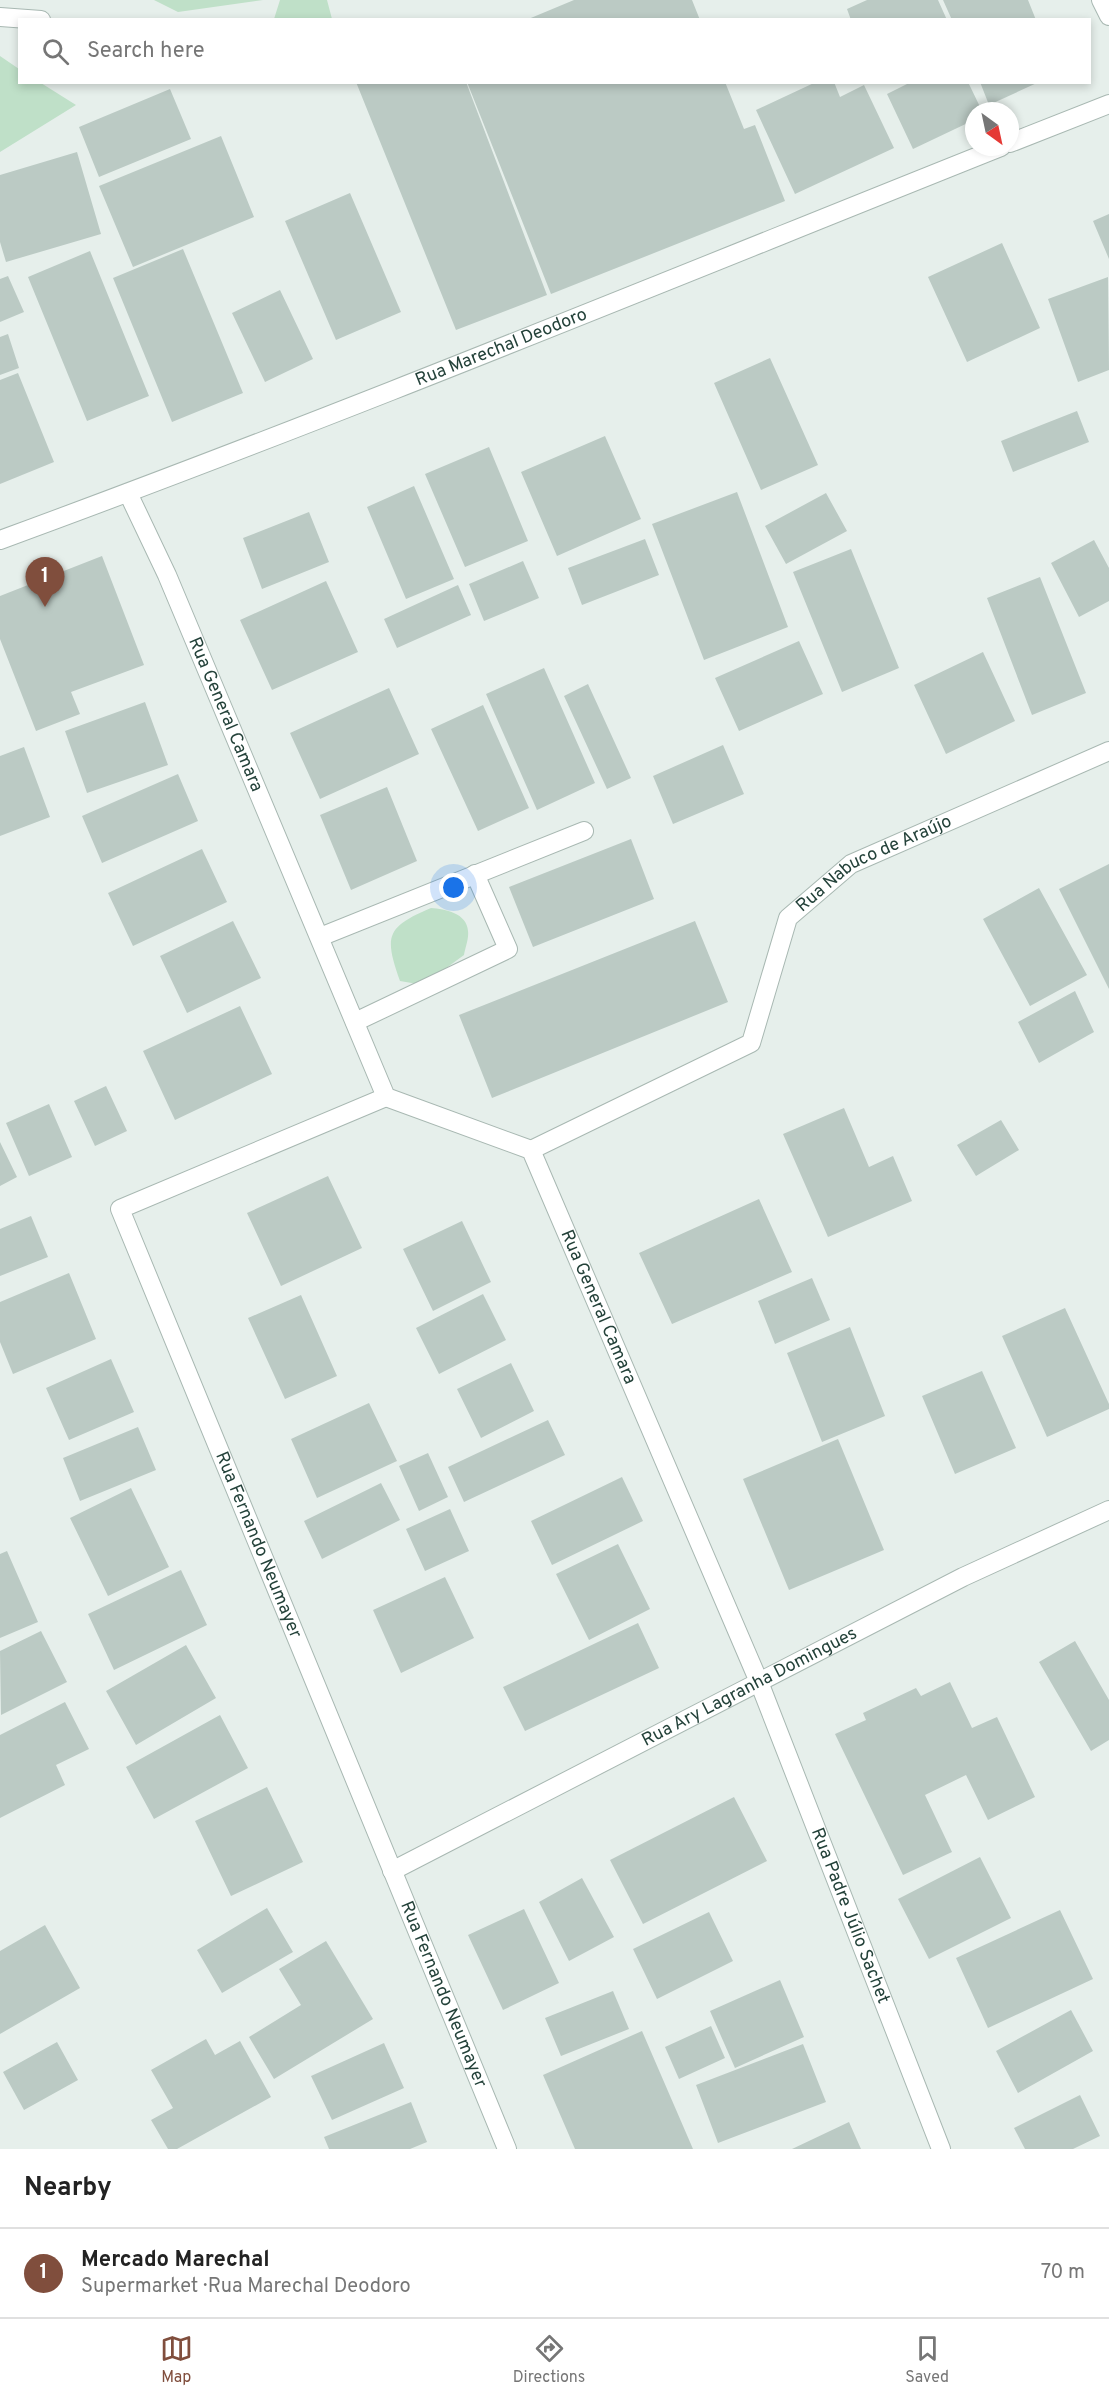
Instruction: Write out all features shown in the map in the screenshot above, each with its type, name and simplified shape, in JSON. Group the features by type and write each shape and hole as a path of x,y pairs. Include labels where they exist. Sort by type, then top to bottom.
{"street":[{"path":"1101,0 1109,16"},
{"path":"0,17 18,18"},
{"path":"1019,140 1109,104"},
{"name":"Rua Marechal Deodoro","path":"0,540 128,494 978,156"},
{"name":"Rua General Camara","path":"128,494 164,567 386,1097"},
{"name":"Rua Nabuco de Araújo","path":"531,1150 751,1043 788,918 851,864 1109,751"},
{"path":"320,937 584,831"},
{"path":"355,1022 508,949 475,874"},
{"path":"386,1097 531,1150"},
{"name":"Rua Fernando Neumayer","path":"386,1097 120,1209 507,2149"},
{"name":"Rua General Camara","path":"531,1150 759,1682"},
{"name":"Rua Ary Lagranha Domingues","path":"392,1871 963,1577 1109,1510"},
{"name":"Rua Padre Júlio Sachet","path":"759,1682 941,2149"}],"green space":[{"path":"154,0 263,0 178,12"},
{"path":"280,0 327,0 332,18 274,18"},
{"path":"0,56 18,68 18,84 43,84 76,105 0,152"},
{"path":"431,908 449,911 464,920 468,934 464,955 423,985 400,981 392,953 393,935 405,921"}],"building":[{"path":"574,0 692,0 699,18 531,18"},
{"path":"867,0 938,0 946,18 850,18 847,9"},
{"path":"943,0 1028,0 1035,18 951,18"},
{"path":"357,84 467,84 547,295 456,330"},
{"path":"468,84 726,84 744,129 755,125 785,201 551,294"},
{"path":"812,84 835,84 840,97 864,85 894,148 795,194 756,110"},
{"path":"907,84 969,84 978,102 965,102 965,124 913,149 887,94"},
{"path":"981,84 1035,84 996,102 988,102"},
{"path":"170,89 191,139 99,177 79,127"},
{"path":"221,136 254,217 133,267 99,186"},
{"path":"77,152 101,234 6,262 0,242 0,175"},
{"path":"350,193 401,312 336,340 285,221"},
{"path":"1109,214 1109,259 1093,221"},
{"path":"1002,243 1040,328 967,362 928,277"},
{"path":"183,249 243,393 172,422 113,278"},
{"path":"90,251 149,396 87,421 28,277"},
{"path":"8,276 24,312 0,322 0,279"},
{"path":"1108,277 1109,370 1078,382 1048,299"},
{"path":"280,290 313,359 265,382 232,313"},
{"path":"8,334 19,368 0,375 0,337"},
{"path":"770,358 818,465 761,490 714,383"},
{"path":"18,373 54,462 0,484 0,380"},
{"path":"1077,411 1089,442 1013,472 1001,441"},
{"path":"605,436 641,519 557,556 521,472"},
{"path":"489,447 528,541 465,567 425,474"},
{"path":"414,486 454,579 406,599 367,507"},
{"path":"737,492 788,627 704,660 652,524"},
{"path":"826,493 847,531 786,564 765,526"},
{"path":"309,512 329,562 262,589 243,538"},
{"path":"645,539 659,575 582,605 568,568"},
{"path":"1094,540 1109,568 1109,601 1079,617 1051,563"},
{"path":"851,549 899,668 842,692 793,572"},
{"path":"102,556 144,665 71,692 80,714 36,731 0,639 0,596"},
{"path":"523,561 539,598 484,621 469,584"},
{"path":"1040,577 1086,693 1032,715 987,598"},
{"path":"326,581 358,652 272,690 240,620"},
{"path":"458,585 471,615 397,648 384,619"},
{"path":"799,641 823,694 739,731 715,678"},
{"path":"983,652 1015,721 946,754 914,685"},
{"path":"544,668 595,783 537,810 486,694"},
{"path":"588,684 631,778 607,789 564,696"},
{"path":"389,688 419,754 320,799 290,733"},
{"path":"145,702 168,765 87,793 65,731"},
{"path":"483,705 529,808 478,831 431,729"},
{"path":"723,745 744,794 673,824 653,776"},
{"path":"24,747 50,817 0,836 0,756"},
{"path":"178,774 198,821 102,863 82,816"},
{"path":"387,787 417,861 351,890 320,815"},
{"path":"631,839 654,899 533,947 509,887"},
{"path":"202,849 227,902 133,946 108,893"},
{"path":"1109,864 1109,989 1059,889"},
{"path":"1039,888 1087,975 1030,1006 983,919"},
{"path":"233,921 261,978 187,1013 160,956"},
{"path":"695,921 728,1002 492,1098 459,1015"},
{"path":"1075,991 1094,1032 1039,1063 1018,1022"},
{"path":"240,1006 272,1074 175,1120 143,1051"},
{"path":"106,1086 127,1131 95,1146 74,1101"},
{"path":"49,1104 72,1157 29,1176 6,1123"},
{"path":"844,1108 869,1167 893,1156 912,1201 828,1237 783,1134"},
{"path":"1001,1120 1019,1150 976,1176 957,1145"},
{"path":"0,1142 17,1177 0,1186"},
{"path":"328,1176 362,1248 281,1286 247,1213"},
{"path":"759,1199 792,1272 672,1324 639,1253"},
{"path":"31,1216 48,1257 0,1276 0,1229"},
{"path":"462,1221 491,1282 433,1311 403,1249"},
{"path":"69,1273 96,1339 13,1374 0,1342 0,1302"},
{"path":"812,1278 830,1320 775,1344 758,1301"},
{"path":"483,1294 506,1340 439,1374 416,1328"},
{"path":"301,1295 337,1376 285,1399 248,1318"},
{"path":"1065,1308 1109,1404 1109,1409 1047,1437 1002,1336"},
{"path":"850,1327 885,1416 822,1442 787,1353"},
{"path":"111,1359 134,1412 69,1440 46,1388"},
{"path":"511,1363 534,1411 481,1438 457,1389"},
{"path":"982,1371 1016,1448 955,1474 922,1396"},
{"path":"369,1403 397,1461 317,1498 291,1439"},
{"path":"548,1420 565,1455 464,1502 448,1467"},
{"path":"138,1427 156,1470 80,1501 63,1458"},
{"path":"838,1439 884,1550 789,1590 743,1479"},
{"path":"428,1453 448,1497 419,1511 399,1466"},
{"path":"622,1477 643,1521 552,1565 531,1521"},
{"path":"381,1483 400,1520 322,1559 304,1521"},
{"path":"131,1488 169,1567 108,1596 70,1518"},
{"path":"450,1509 469,1551 425,1571 406,1529"},
{"path":"618,1544 650,1609 589,1640 556,1574"},
{"path":"7,1551 38,1622 0,1638 0,1554"},
{"path":"181,1570 207,1625 114,1670 88,1614"},
{"path":"445,1577 474,1638 401,1673 373,1610"},
{"path":"638,1623 659,1668 525,1731 503,1687"},
{"path":"41,1631 67,1682 1,1715 0,1651"},
{"path":"1075,1641 1109,1700 1109,1740 1091,1751 1039,1662"},
{"path":"186,1645 216,1698 136,1745 106,1691"},
{"path":"950,1682 972,1728 997,1717 1035,1797 988,1820 966,1775 925,1795 952,1852 903,1875 835,1734 866,1720 863,1713 916,1688 921,1696"},
{"path":"65,1702 89,1749 56,1765 65,1785 0,1818 0,1735"},
{"path":"220,1715 248,1768 154,1819 126,1767"},
{"path":"267,1787 303,1862 231,1896 195,1821"},
{"path":"734,1797 767,1861 643,1924 610,1860"},
{"path":"980,1857 1011,1918 929,1959 898,1899"},
{"path":"582,1878 614,1937 569,1961 539,1902"},
{"path":"267,1908 293,1952 222,1993 197,1950"},
{"path":"524,1909 559,1983 503,2010 468,1935"},
{"path":"1060,1910 1093,1979 988,2028 956,1958"},
{"path":"709,1912 733,1961 657,1999 633,1949"},
{"path":"45,1925 80,1988 0,2034 0,1951"},
{"path":"326,1941 373,2019 274,2079 249,2037 301,2005 279,1969"},
{"path":"780,1980 804,2037 735,2068 710,2011"},
{"path":"613,1991 629,2029 561,2056 545,2018"},
{"path":"1071,2010 1093,2051 1018,2093 996,2051"},
{"path":"711,2026 725,2058 679,2079 665,2047"},
{"path":"642,2031 693,2149 575,2149 543,2075"},
{"path":"206,2039 215,2055 240,2041 271,2097 177,2149 168,2149 151,2120 173,2108 151,2070"},
{"path":"57,2042 78,2080 24,2110 3,2072"},
{"path":"384,2043 404,2088 332,2120 311,2076"},
{"path":"803,2044 826,2102 718,2143 696,2085"},
{"path":"1080,2095 1100,2136 1073,2149 1025,2149 1014,2128"},
{"path":"411,2102 427,2142 410,2149 329,2149 324,2137"},
{"path":"849,2122 861,2149 792,2149"}],"place":[{"name":"Mercado Marechal","path":"45,607"}]}
